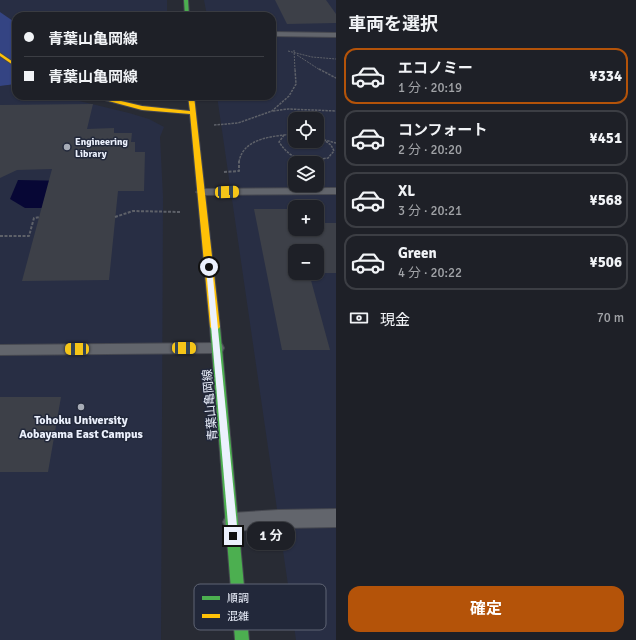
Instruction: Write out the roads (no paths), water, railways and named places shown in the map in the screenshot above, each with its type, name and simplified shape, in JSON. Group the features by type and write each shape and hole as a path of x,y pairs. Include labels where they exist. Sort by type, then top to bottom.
{"street":[{"path":"186,0 187,12"},
{"path":"0,54 12,63"},
{"path":"107,100 131,107 173,113 192,113"},
{"name":"青葉山亀岡線","path":"191,100 217,348 237,584"},
{"name":"青葉山亀岡線","path":"241,630 242,640"}],"lane":[{"path":"276,34 336,36"},
{"path":"201,192 336,191"},
{"path":"0,350 217,348"},
{"path":"232,522 278,518 336,518"}],"place":[{"name":"Engineering Library","path":"67,147"},
{"name":"Tohoku University Aobayama East Campus","path":"81,407"}]}
